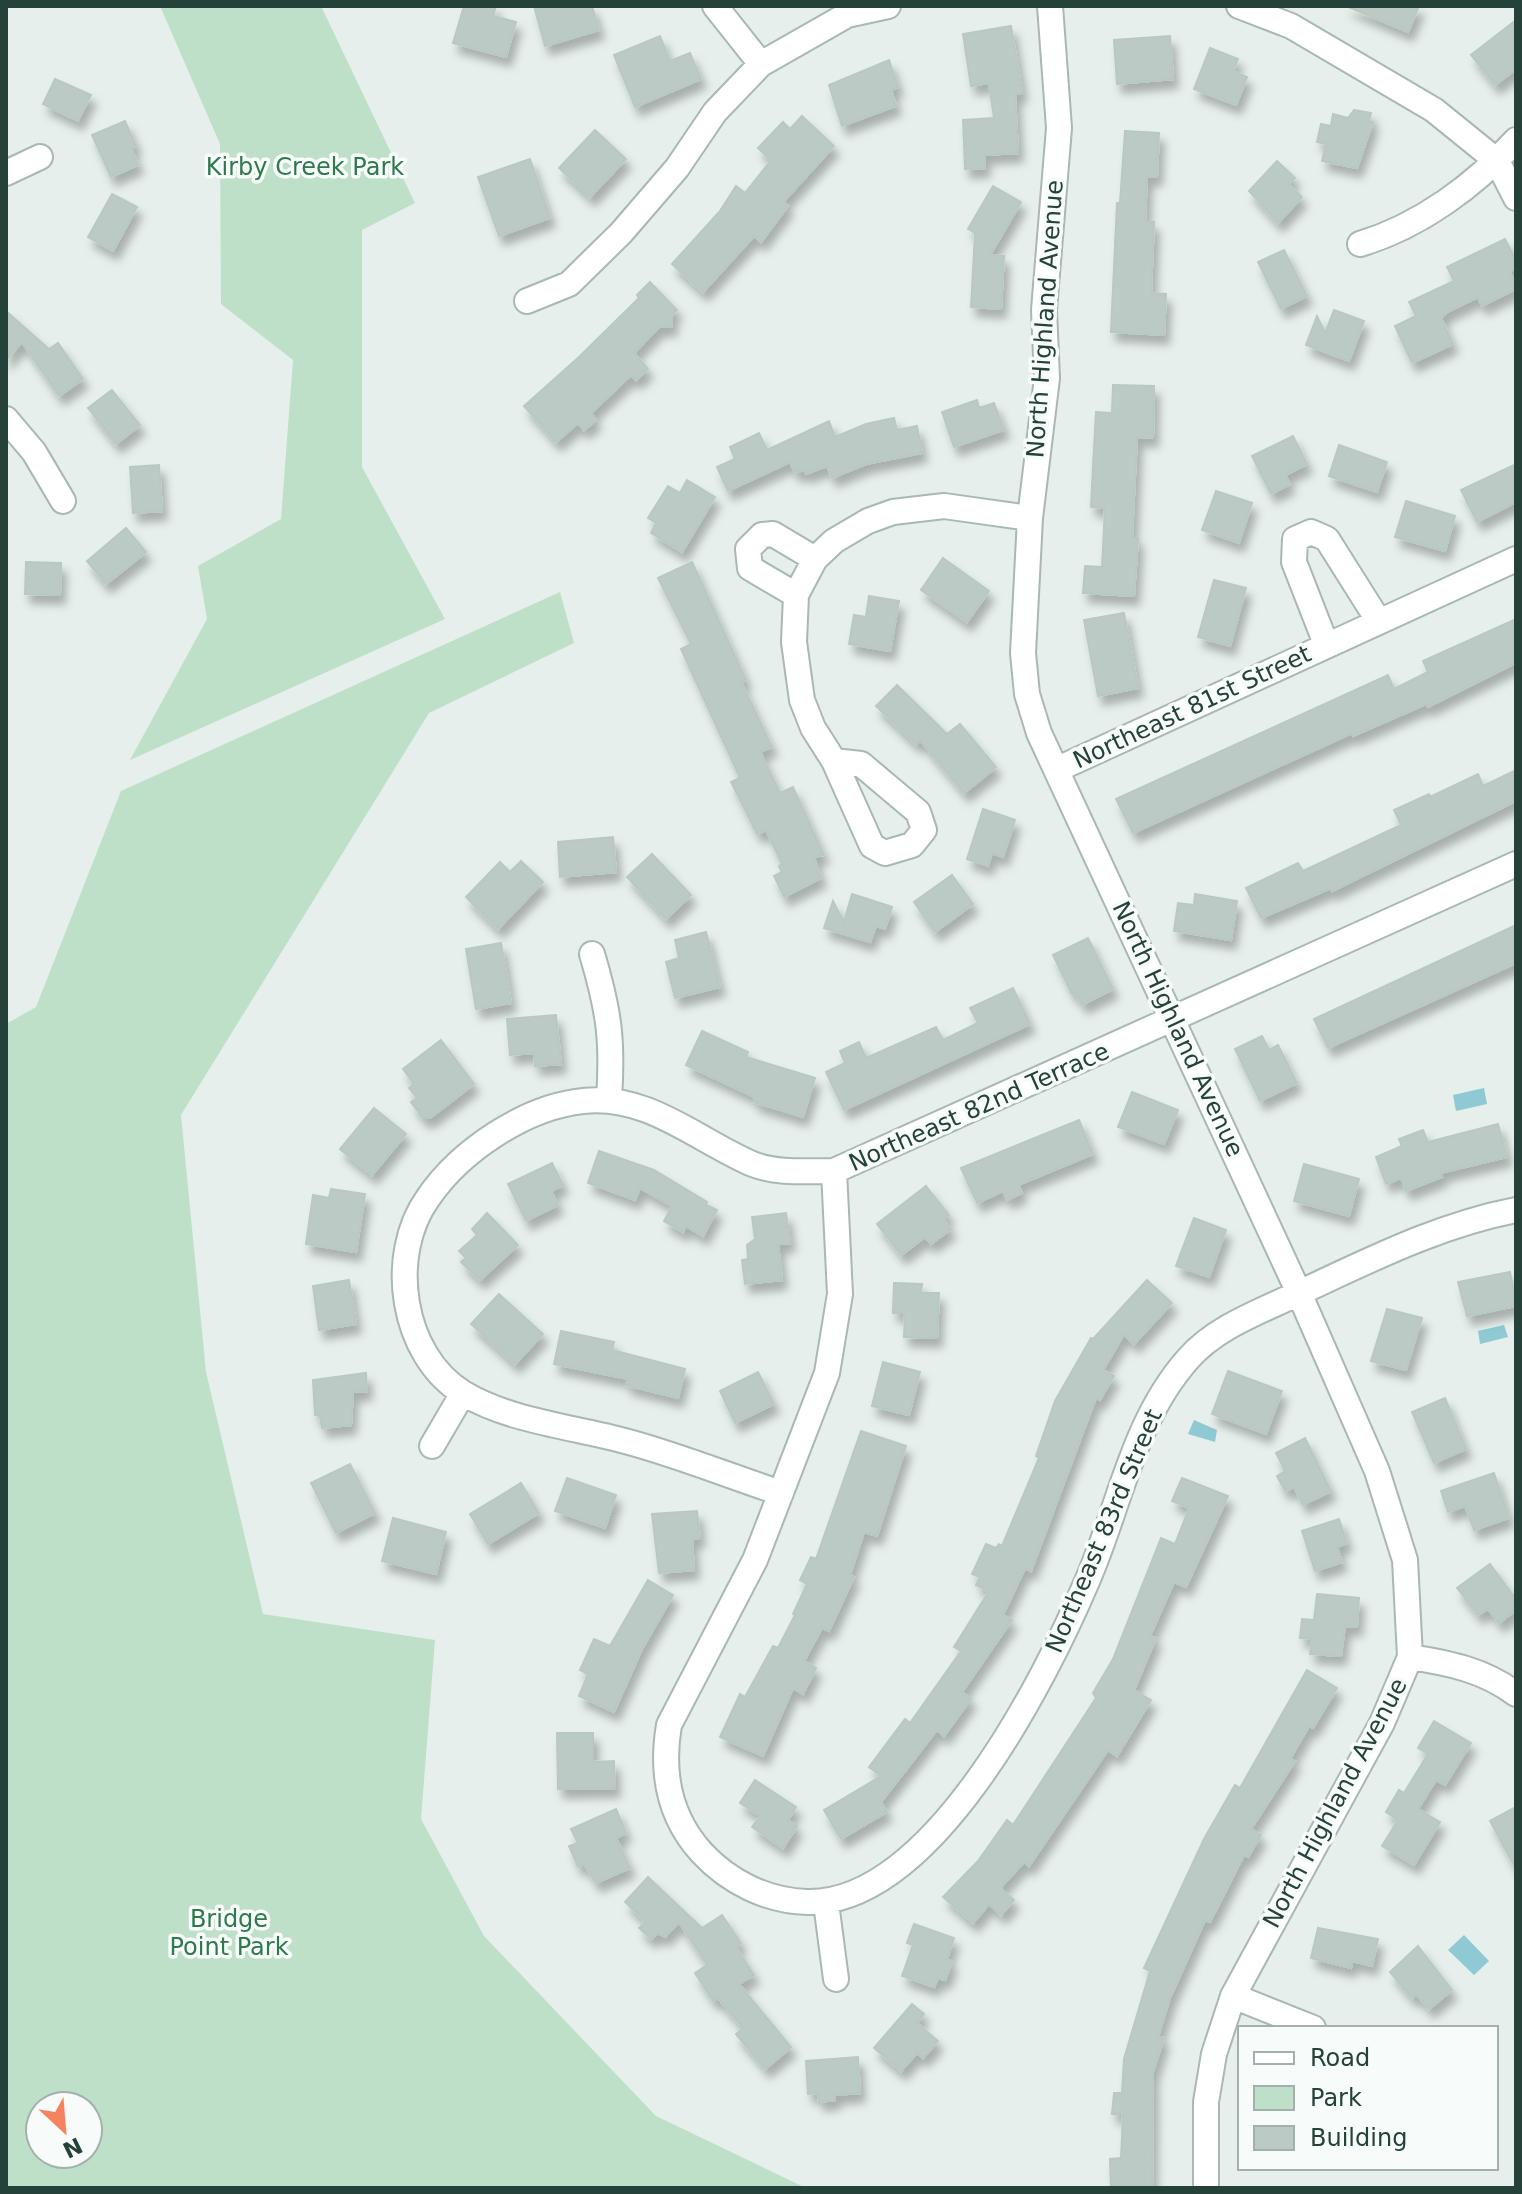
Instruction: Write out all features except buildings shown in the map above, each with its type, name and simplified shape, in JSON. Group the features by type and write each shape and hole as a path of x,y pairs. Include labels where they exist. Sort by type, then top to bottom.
{"street":[{"path":"715,6 761,64"},
{"path":"527,301 569,284 621,233 677,168 715,112 761,64 847,15 888,6"},
{"name":"North Highland Avenue","path":"1050,6 1059,128 1044,310 1047,378 1030,518 1024,674 1035,724 1299,1293 1388,1501 1405,1560 1410,1657 1382,1723 1233,1996 1214,2054 1206,2102 1206,2188"},
{"path":"1239,6 1296,16 1419,100 1497,161 1516,198"},
{"path":"1360,244 1392,234 1470,184 1516,140"},
{"path":"6,173 40,157"},
{"path":"6,419 34,452 63,501"},
{"path":"834,761 813,728 797,678 796,595 815,559 847,532 893,512 944,506 1030,518"},
{"name":"Northeast 81st Street","path":"1326,644 1294,562 1295,539 1311,532 1327,539 1378,620"},
{"path":"796,595 750,568 748,549 762,535 773,534 815,559"},
{"name":"Northeast 81st Street","path":"1058,769 1516,559"},
{"name":"Northeast 82nd Terrace","path":"781,1493 630,1442 504,1410 463,1393 442,1376 414,1331 406,1298 404,1266 409,1236 420,1209 439,1181 521,1120 545,1109 609,1099 649,1108 753,1164 794,1171 834,1171 1516,864"},
{"path":"592,954 613,1043 609,1099"},
{"path":"834,1171 841,1255 835,1334 817,1407 755,1560 669,1725 664,1754 667,1788 680,1822 696,1846 739,1884 790,1902 826,1903 836,1979"},
{"name":"Northeast 83rd Street","path":"826,1903 868,1888 928,1843 1004,1739 1058,1645 1089,1576 1145,1423 1189,1357 1225,1328 1438,1230 1516,1210"},
{"path":"432,1446 463,1393"},
{"path":"1410,1657 1469,1669 1499,1681 1516,1694"},
{"path":"1233,1996 1308,2026"}],"green space":[{"name":"Kirby Creek Park","path":"160,6 321,6 415,203 362,230 362,467 445,619 130,760 207,619 198,566 281,519 293,360 221,304 220,144"},
{"name":"Bridge Point Park","path":"560,592 574,643 429,713 181,1115 206,1372 263,1614 435,1640 421,1819 484,1936 656,2116 806,2188 6,2188 6,1024 36,1007 121,791"}],"water":[{"path":"1484,1088 1487,1104 1456,1111 1453,1095"},
{"path":"1504,1325 1508,1337 1480,1344 1478,1331"},
{"path":"1194,1420 1217,1430 1215,1442 1188,1434"},
{"path":"1464,1935 1489,1961 1474,1975 1448,1950"}]}
